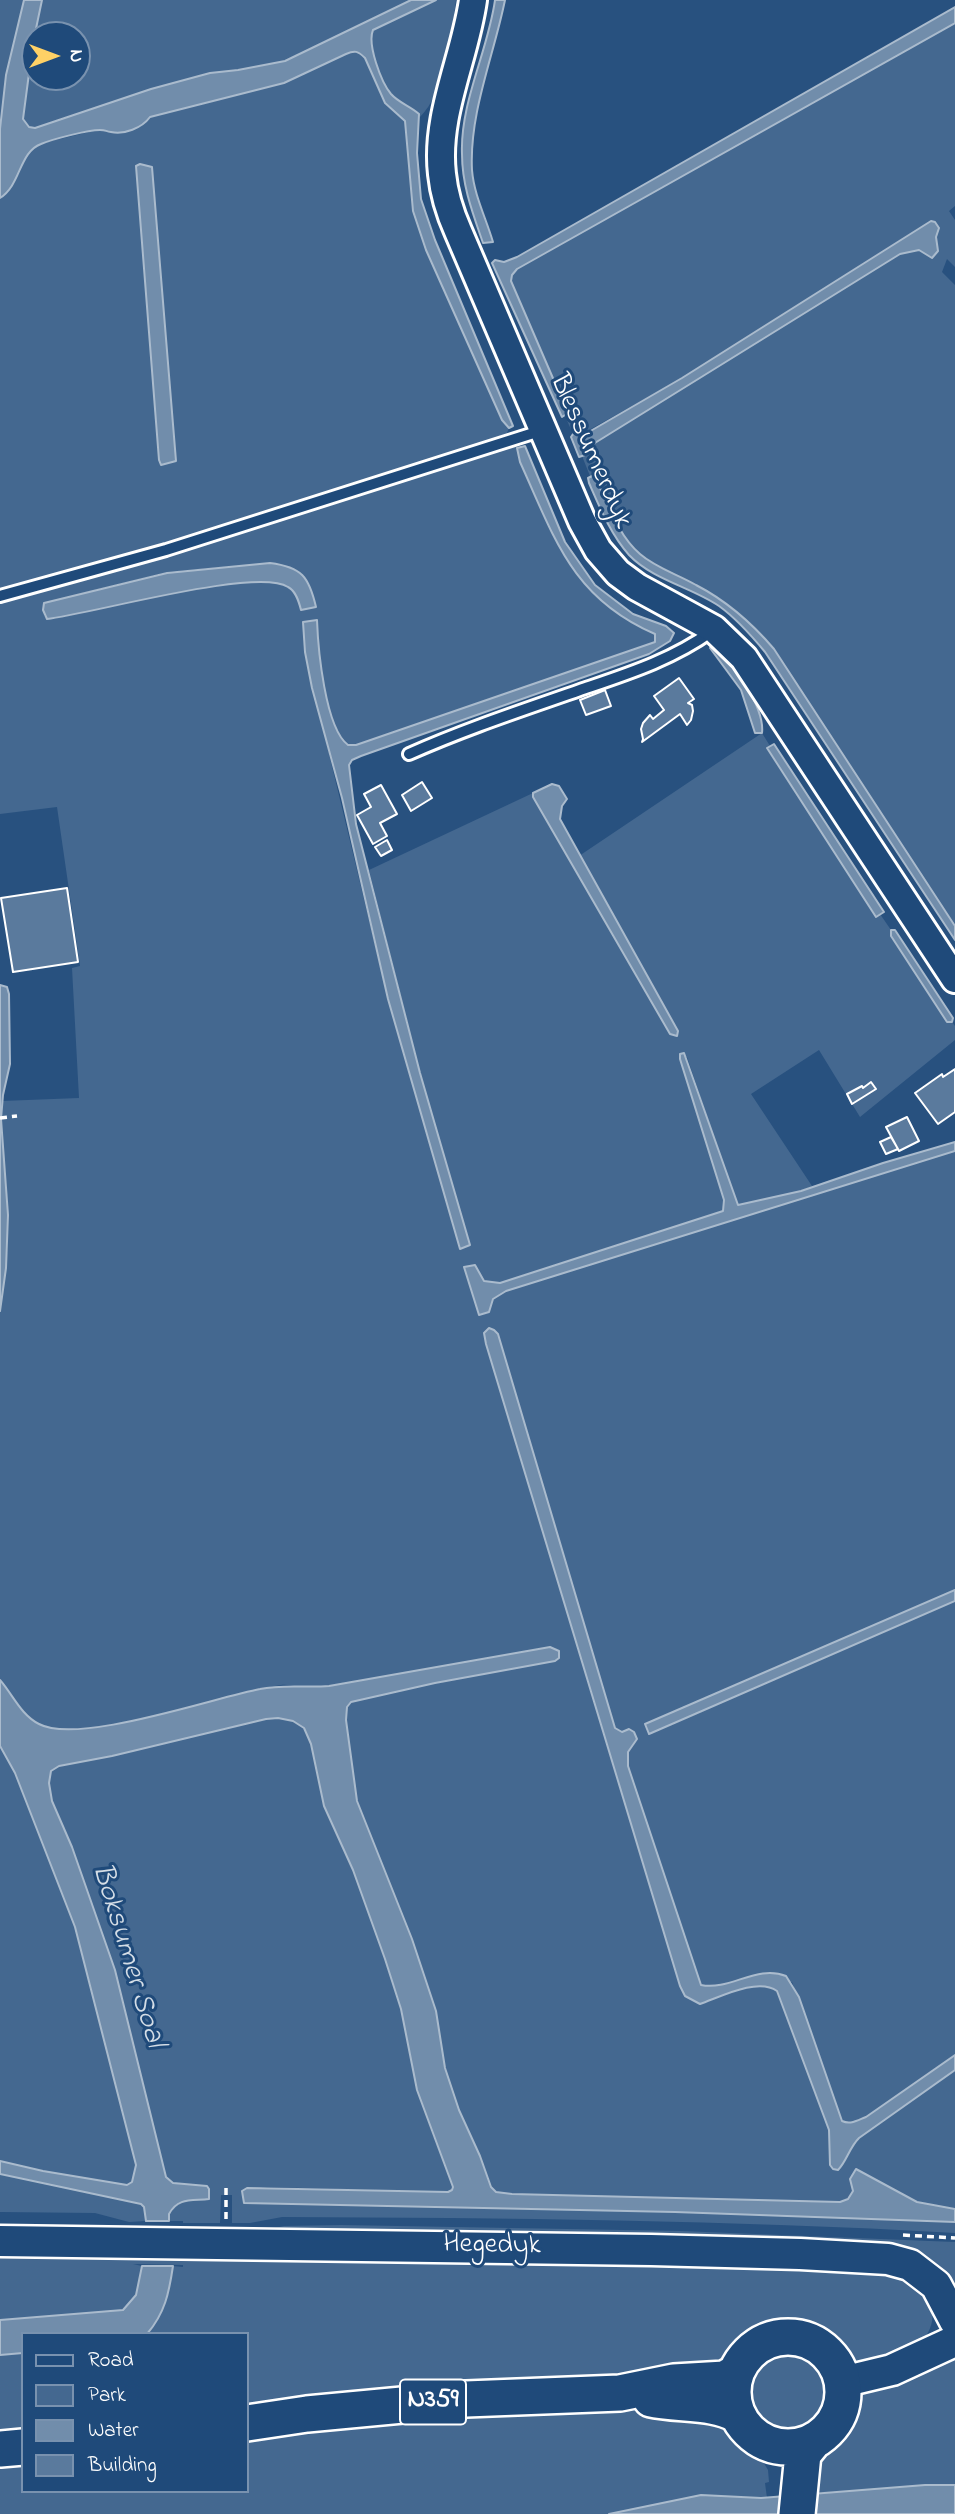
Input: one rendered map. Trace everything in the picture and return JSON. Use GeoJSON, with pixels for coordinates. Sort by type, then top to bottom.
{"type":"FeatureCollection","features":[{"type":"Feature","properties":{"kind":"highway"},"geometry":{"type":"LineString","coordinates":[[789,2498],[803,2454],[812,2442],[833,2424],[840,2411],[842,2382],[838,2368],[825,2351],[806,2340],[778,2337],[764,2342],[752,2349],[735,2373],[732,2387],[737,2415],[744,2427],[767,2444],[789,2448],[812,2442]]}},
{"type":"Feature","properties":{"kind":"highway","name":"N359"},"geometry":{"type":"LineString","coordinates":[[248,2423],[466,2399],[620,2393],[674,2382],[725,2379],[735,2373]]}},
{"type":"Feature","properties":{"kind":"highway","name":"N359"},"geometry":{"type":"LineString","coordinates":[[620,2393],[675,2404],[725,2407],[737,2415]]}},
{"type":"Feature","properties":{"kind":"highway"},"geometry":{"type":"LineString","coordinates":[[767,2444],[774,2454],[789,2498]]}},
{"type":"Feature","properties":{"kind":"highway"},"geometry":{"type":"LineString","coordinates":[[0,2449],[21,2447]]}},
{"type":"Feature","properties":{"kind":"main road","name":"Hegedyk"},"geometry":{"type":"LineString","coordinates":[[0,2241],[800,2253],[888,2259],[910,2265],[936,2285],[955,2321]]}},
{"type":"Feature","properties":{"kind":"main road"},"geometry":{"type":"LineString","coordinates":[[842,2382],[892,2370],[955,2340]]}},
{"type":"Feature","properties":{"kind":"street","name":"Blessumerdyk"},"geometry":{"type":"LineString","coordinates":[[473,0],[445,117],[441,152],[445,195],[454,223],[582,521],[607,561],[618,573],[637,587],[714,629],[730,642],[757,676],[955,979]]}},
{"type":"Feature","properties":{"kind":"lane"},"geometry":{"type":"LineString","coordinates":[[0,596],[166,550],[543,430]]}},
{"type":"Feature","properties":{"kind":"lane"},"geometry":{"type":"LineString","coordinates":[[409,754],[451,735],[663,660],[714,629]]}},
{"type":"Feature","properties":{"kind":"path"},"geometry":{"type":"LineString","coordinates":[[0,1118],[17,1116]]}},
{"type":"Feature","properties":{"kind":"path"},"geometry":{"type":"LineString","coordinates":[[226,2188],[226,2244]]}},
{"type":"Feature","properties":{"kind":"green space"},"geometry":{"type":"Polygon","coordinates":[[[0,0],[24,0],[0,129],[0,0]]]}},
{"type":"Feature","properties":{"kind":"green space"},"geometry":{"type":"Polygon","coordinates":[[[42,0],[411,0],[285,61],[210,73],[151,89],[35,128],[29,127],[23,119],[27,91],[91,91],[91,21],[38,21],[42,0]]]}},
{"type":"Feature","properties":{"kind":"green space"},"geometry":{"type":"Polygon","coordinates":[[[436,0],[456,0],[446,62],[436,93],[420,117],[389,92],[377,65],[372,37],[373,30],[436,0]]]}},
{"type":"Feature","properties":{"kind":"green space"},"geometry":{"type":"Polygon","coordinates":[[[955,23],[955,206],[949,211],[955,220],[955,267],[947,259],[942,272],[955,285],[955,927],[774,649],[728,605],[653,563],[632,546],[619,527],[594,475],[590,476],[582,456],[590,446],[900,254],[919,250],[932,257],[936,254],[939,228],[935,222],[931,221],[682,378],[580,435],[573,434],[565,416],[568,413],[511,281],[517,269],[955,23]]]}},
{"type":"Feature","properties":{"kind":"green space"},"geometry":{"type":"Polygon","coordinates":[[[353,51],[359,52],[365,58],[384,103],[405,121],[413,211],[426,250],[502,420],[509,428],[507,433],[478,445],[165,545],[0,591],[0,198],[19,174],[30,149],[43,143],[102,129],[113,133],[146,122],[150,117],[284,83],[353,51]],[[136,166],[159,459],[174,431],[163,325],[152,167],[136,166]]]}},
{"type":"Feature","properties":{"kind":"green space"},"geometry":{"type":"Polygon","coordinates":[[[513,445],[517,448],[520,462],[556,541],[585,584],[604,603],[656,634],[655,642],[356,745],[348,745],[340,736],[328,705],[321,668],[317,620],[303,622],[330,758],[388,999],[460,1249],[470,1245],[420,1073],[369,870],[533,793],[543,815],[670,1034],[678,1031],[579,856],[762,733],[770,746],[767,749],[876,916],[880,914],[950,1023],[955,1026],[955,1040],[860,1117],[819,1050],[751,1094],[812,1186],[743,1205],[736,1203],[687,1057],[680,1059],[724,1200],[723,1211],[500,1283],[484,1281],[475,1265],[464,1268],[479,1314],[489,1312],[493,1299],[506,1291],[955,1151],[955,1590],[645,1724],[650,1734],[955,1601],[955,2055],[866,2117],[853,2123],[842,2121],[792,1982],[701,1985],[628,1766],[628,1752],[634,1745],[622,1732],[615,1729],[498,1334],[484,1334],[685,1996],[700,2004],[750,1987],[769,1987],[777,1991],[829,2130],[830,2165],[846,2160],[850,2148],[859,2138],[955,2070],[955,2209],[917,2202],[856,2170],[852,2193],[840,2202],[512,2194],[496,2192],[491,2187],[459,2110],[357,1801],[346,1720],[347,1707],[351,1702],[435,1683],[554,1661],[550,1647],[326,1686],[308,1688],[281,1685],[120,1723],[87,1728],[59,1729],[39,1724],[22,1710],[0,1680],[0,1311],[8,1226],[2,1101],[79,1098],[72,968],[80,966],[57,807],[0,814],[0,601],[166,557],[513,445]],[[270,563],[167,572],[44,603],[44,615],[47,619],[58,618],[176,593],[245,583],[271,583],[288,587],[295,594],[302,610],[315,607],[270,563]]]}},
{"type":"Feature","properties":{"kind":"green space"},"geometry":{"type":"Polygon","coordinates":[[[278,1718],[292,1721],[304,1728],[311,1744],[324,1806],[353,1870],[385,1959],[401,2009],[429,2124],[453,2190],[267,2187],[242,2191],[244,2203],[675,2212],[955,2222],[955,2233],[703,2222],[534,2219],[282,2217],[250,2223],[232,2223],[232,2195],[221,2195],[220,2223],[169,2221],[169,2214],[178,2204],[199,2200],[187,2186],[173,2183],[166,2177],[115,1970],[72,1847],[52,1801],[49,1782],[51,1770],[59,1766],[278,1718]]]}},
{"type":"Feature","properties":{"kind":"green space"},"geometry":{"type":"Polygon","coordinates":[[[0,1746],[15,1773],[75,1927],[136,2165],[132,2182],[127,2185],[0,2161],[0,1746]]]}},
{"type":"Feature","properties":{"kind":"green space"},"geometry":{"type":"Polygon","coordinates":[[[0,2174],[141,2204],[146,2221],[129,2222],[95,2213],[0,2212],[0,2174]]]}},
{"type":"Feature","properties":{"kind":"green space"},"geometry":{"type":"Polygon","coordinates":[[[284,2226],[681,2231],[955,2242],[955,2288],[941,2270],[920,2255],[256,2232],[284,2226]]]}},
{"type":"Feature","properties":{"kind":"green space"},"geometry":{"type":"Polygon","coordinates":[[[0,2252],[636,2260],[896,2273],[920,2290],[932,2309],[933,2317],[930,2329],[921,2342],[905,2352],[874,2362],[854,2362],[822,2335],[803,2327],[783,2325],[753,2336],[712,2369],[248,2407],[248,2332],[148,2332],[165,2302],[173,2266],[183,2265],[133,2264],[142,2266],[136,2295],[123,2310],[0,2320],[0,2252]]]}},
{"type":"Feature","properties":{"kind":"green space"},"geometry":{"type":"Polygon","coordinates":[[[21,2353],[21,2432],[0,2434],[0,2355],[21,2353]]]}},
{"type":"Feature","properties":{"kind":"green space"},"geometry":{"type":"Polygon","coordinates":[[[787,2353],[802,2356],[819,2370],[826,2392],[823,2407],[809,2424],[787,2431],[772,2428],[755,2414],[748,2392],[751,2377],[765,2360],[787,2353]]]}},
{"type":"Feature","properties":{"kind":"green space"},"geometry":{"type":"Polygon","coordinates":[[[955,2353],[955,2485],[811,2493],[812,2475],[823,2451],[839,2435],[860,2395],[955,2353]]]}},
{"type":"Feature","properties":{"kind":"green space"},"geometry":{"type":"Polygon","coordinates":[[[614,2407],[644,2408],[731,2428],[762,2460],[768,2470],[769,2482],[765,2483],[767,2498],[701,2495],[609,2514],[0,2514],[0,2463],[21,2462],[21,2493],[248,2493],[248,2437],[388,2419],[614,2407]]]}},
{"type":"Feature","properties":{"kind":"water"},"geometry":{"type":"Polygon","coordinates":[[[24,0],[42,0],[38,21],[21,21],[21,91],[27,91],[23,119],[29,127],[35,128],[151,89],[210,73],[285,61],[411,0],[436,0],[373,30],[373,53],[379,72],[391,94],[419,114],[417,153],[421,199],[435,240],[513,426],[509,428],[502,420],[426,250],[413,211],[405,121],[385,103],[363,56],[356,52],[349,53],[284,83],[150,117],[138,127],[127,131],[116,133],[95,130],[41,144],[28,154],[12,185],[0,198],[0,129],[6,75],[24,0]]]}},
{"type":"Feature","properties":{"kind":"water"},"geometry":{"type":"Polygon","coordinates":[[[495,0],[505,0],[478,106],[472,149],[475,188],[493,242],[483,243],[469,200],[462,154],[465,115],[495,0]]]}},
{"type":"Feature","properties":{"kind":"water"},"geometry":{"type":"Polygon","coordinates":[[[955,7],[955,23],[517,269],[511,281],[568,413],[562,417],[492,263],[495,260],[504,262],[517,257],[955,7]]]}},
{"type":"Feature","properties":{"kind":"water"},"geometry":{"type":"Polygon","coordinates":[[[140,164],[152,167],[176,461],[161,465],[136,166],[140,164]]]}},
{"type":"Feature","properties":{"kind":"water"},"geometry":{"type":"Polygon","coordinates":[[[931,221],[939,228],[936,237],[938,251],[932,258],[919,250],[900,254],[590,446],[585,455],[579,457],[571,437],[573,434],[587,433],[682,378],[931,221]]]}},
{"type":"Feature","properties":{"kind":"water"},"geometry":{"type":"Polygon","coordinates":[[[525,446],[565,542],[595,585],[633,614],[666,626],[674,633],[670,641],[649,654],[361,756],[352,760],[349,765],[356,824],[420,1073],[470,1245],[460,1249],[388,999],[342,798],[312,688],[303,622],[317,620],[328,705],[340,736],[348,745],[356,745],[655,642],[655,634],[604,603],[585,584],[570,563],[556,541],[520,462],[517,448],[525,446]]]}},
{"type":"Feature","properties":{"kind":"water"},"geometry":{"type":"Polygon","coordinates":[[[594,475],[619,527],[640,554],[728,605],[774,649],[955,926],[955,940],[765,652],[744,627],[719,606],[649,571],[629,555],[611,530],[589,483],[588,478],[594,475]]]}},
{"type":"Feature","properties":{"kind":"water"},"geometry":{"type":"Polygon","coordinates":[[[270,563],[290,567],[302,575],[307,581],[316,607],[301,610],[291,589],[270,582],[209,587],[47,619],[43,610],[44,603],[167,573],[270,563]]]}},
{"type":"Feature","properties":{"kind":"water"},"geometry":{"type":"Polygon","coordinates":[[[714,646],[722,652],[746,685],[762,723],[762,733],[755,733],[741,690],[710,648],[714,646]]]}},
{"type":"Feature","properties":{"kind":"water"},"geometry":{"type":"Polygon","coordinates":[[[774,744],[884,912],[876,917],[767,748],[774,744]]]}},
{"type":"Feature","properties":{"kind":"water"},"geometry":{"type":"Polygon","coordinates":[[[552,784],[559,786],[567,799],[562,806],[560,819],[678,1031],[677,1036],[670,1034],[533,797],[533,793],[552,784]]]}},
{"type":"Feature","properties":{"kind":"water"},"geometry":{"type":"Polygon","coordinates":[[[891,930],[895,930],[953,1018],[952,1022],[947,1022],[891,936],[891,930]]]}},
{"type":"Feature","properties":{"kind":"water"},"geometry":{"type":"Polygon","coordinates":[[[0,985],[7,987],[9,994],[10,1064],[1,1119],[8,1215],[6,1268],[0,1311],[0,985]]]}},
{"type":"Feature","properties":{"kind":"water"},"geometry":{"type":"Polygon","coordinates":[[[684,1053],[738,1205],[801,1191],[955,1142],[955,1151],[506,1291],[493,1299],[489,1312],[479,1315],[464,1267],[475,1265],[484,1281],[500,1283],[723,1211],[724,1200],[680,1059],[680,1054],[684,1053]]]}},
{"type":"Feature","properties":{"kind":"water"},"geometry":{"type":"Polygon","coordinates":[[[489,1328],[498,1334],[615,1728],[622,1732],[629,1729],[637,1739],[628,1752],[628,1766],[701,1985],[712,1986],[765,1973],[786,1976],[799,1997],[842,2121],[845,2122],[866,2117],[955,2055],[955,2070],[859,2138],[838,2170],[830,2165],[829,2130],[777,1991],[769,1987],[750,1987],[700,2004],[685,1996],[680,1986],[486,1344],[484,1333],[489,1328]]]}},
{"type":"Feature","properties":{"kind":"water"},"geometry":{"type":"Polygon","coordinates":[[[955,1590],[955,1601],[649,1734],[645,1724],[955,1590]]]}},
{"type":"Feature","properties":{"kind":"water"},"geometry":{"type":"Polygon","coordinates":[[[550,1647],[559,1651],[559,1658],[555,1661],[435,1683],[351,1702],[347,1707],[346,1720],[357,1801],[412,1939],[436,2011],[445,2068],[491,2187],[496,2192],[512,2194],[840,2202],[848,2199],[853,2191],[850,2179],[856,2169],[917,2202],[955,2209],[955,2222],[675,2212],[244,2203],[242,2191],[247,2188],[448,2192],[453,2187],[417,2090],[401,2009],[385,1959],[353,1870],[324,1806],[311,1744],[304,1728],[293,1721],[278,1718],[59,1766],[51,1771],[49,1783],[52,1801],[72,1847],[115,1970],[166,2177],[173,2183],[207,2186],[209,2199],[181,2202],[169,2214],[169,2221],[146,2221],[141,2204],[0,2174],[0,2161],[127,2185],[132,2182],[136,2165],[75,1927],[15,1773],[0,1746],[0,1680],[22,1710],[39,1724],[58,1729],[83,1729],[146,1718],[260,1689],[329,1686],[550,1647]]]}},
{"type":"Feature","properties":{"kind":"water"},"geometry":{"type":"Polygon","coordinates":[[[142,2266],[173,2266],[165,2302],[148,2332],[21,2332],[21,2353],[0,2355],[0,2320],[123,2310],[136,2295],[142,2266]]]}},
{"type":"Feature","properties":{"kind":"water"},"geometry":{"type":"Polygon","coordinates":[[[955,2485],[955,2514],[609,2514],[701,2495],[761,2498],[955,2485]]]}},
{"type":"Feature","properties":{"kind":"building"},"geometry":{"type":"Polygon","coordinates":[[[679,678],[694,699],[688,703],[692,705],[691,720],[687,725],[680,714],[642,742],[643,723],[650,715],[653,719],[664,710],[654,696],[679,678]]]}},
{"type":"Feature","properties":{"kind":"building"},"geometry":{"type":"Polygon","coordinates":[[[605,690],[611,706],[586,715],[580,700],[605,690]]]}},
{"type":"Feature","properties":{"kind":"building"},"geometry":{"type":"Polygon","coordinates":[[[422,782],[432,798],[411,811],[402,795],[422,782]]]}},
{"type":"Feature","properties":{"kind":"building"},"geometry":{"type":"Polygon","coordinates":[[[381,785],[397,814],[380,823],[387,836],[373,844],[357,815],[371,807],[364,794],[381,785]]]}},
{"type":"Feature","properties":{"kind":"building"},"geometry":{"type":"Polygon","coordinates":[[[387,840],[392,850],[381,856],[375,847],[387,840]]]}},
{"type":"Feature","properties":{"kind":"building"},"geometry":{"type":"Polygon","coordinates":[[[67,888],[78,962],[13,972],[1,898],[67,888]]]}},
{"type":"Feature","properties":{"kind":"building"},"geometry":{"type":"Polygon","coordinates":[[[955,1069],[955,1112],[938,1124],[915,1093],[942,1074],[943,1077],[955,1069]]]}},
{"type":"Feature","properties":{"kind":"building"},"geometry":{"type":"Polygon","coordinates":[[[871,1082],[876,1089],[852,1104],[847,1094],[871,1082]]]}},
{"type":"Feature","properties":{"kind":"building"},"geometry":{"type":"Polygon","coordinates":[[[907,1117],[919,1141],[899,1151],[886,1127],[907,1117]]]}},
{"type":"Feature","properties":{"kind":"building"},"geometry":{"type":"Polygon","coordinates":[[[891,1137],[898,1149],[886,1154],[880,1142],[891,1137]]]}},
{"type":"Feature","properties":{"kind":"water label","name":"Boksumer Soal"},"geometry":{"type":"Point","coordinates":[126,1956]}}]}
